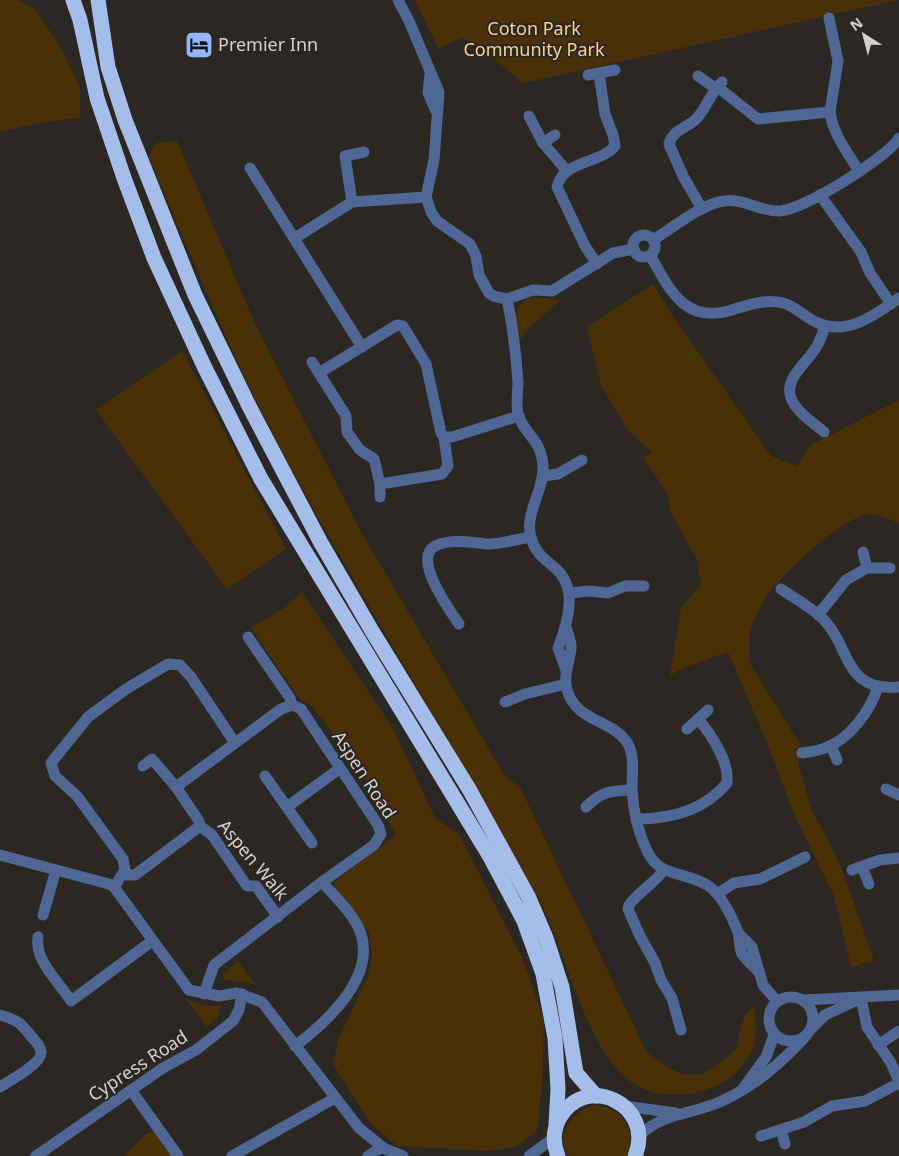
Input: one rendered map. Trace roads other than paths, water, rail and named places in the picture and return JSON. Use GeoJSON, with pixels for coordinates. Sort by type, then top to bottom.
{"type":"FeatureCollection","features":[{"type":"Feature","properties":{"kind":"highway"},"geometry":{"type":"LineString","coordinates":[[73,0],[80,20],[97,98],[154,258],[261,479],[489,854],[524,921],[542,974],[555,1038],[558,1089],[555,1131],[558,1156]]}},
{"type":"Feature","properties":{"kind":"highway"},"geometry":{"type":"LineString","coordinates":[[98,0],[108,67],[126,122],[194,295],[250,408],[321,543],[372,631],[469,789],[528,896],[546,938],[562,986],[576,1073],[596,1096]]}},
{"type":"Feature","properties":{"kind":"highway"},"geometry":{"type":"LineString","coordinates":[[555,1131],[562,1113],[572,1104],[583,1098],[596,1096],[611,1098],[624,1106],[637,1125],[639,1136],[635,1156]]}},
{"type":"Feature","properties":{"kind":"street"},"geometry":{"type":"LineString","coordinates":[[398,0],[425,57],[430,73],[428,93],[436,111],[435,151],[426,197],[431,212],[437,221],[470,244],[476,256],[479,275],[489,293],[507,300],[533,290],[552,291],[560,288],[613,253],[634,249]]}},
{"type":"Feature","properties":{"kind":"street"},"geometry":{"type":"LineString","coordinates":[[829,18],[838,61],[830,112],[834,130],[859,171]]}},
{"type":"Feature","properties":{"kind":"street"},"geometry":{"type":"LineString","coordinates":[[597,264],[585,246],[557,190],[560,179],[568,171],[610,152],[615,146],[594,74],[615,70]]}},
{"type":"Feature","properties":{"kind":"street"},"geometry":{"type":"LineString","coordinates":[[698,76],[720,88],[758,119],[830,112]]}},
{"type":"Feature","properties":{"kind":"street"},"geometry":{"type":"LineString","coordinates":[[702,209],[683,176],[669,144],[674,133],[698,117],[720,88]]}},
{"type":"Feature","properties":{"kind":"street"},"geometry":{"type":"LineString","coordinates":[[529,116],[542,143],[568,171]]}},
{"type":"Feature","properties":{"kind":"street"},"geometry":{"type":"LineString","coordinates":[[542,143],[555,135]]}},
{"type":"Feature","properties":{"kind":"street"},"geometry":{"type":"LineString","coordinates":[[653,240],[702,209],[724,201],[738,200],[766,210],[790,211],[859,171],[898,143]]}},
{"type":"Feature","properties":{"kind":"street"},"geometry":{"type":"LineString","coordinates":[[352,202],[345,156],[364,152]]}},
{"type":"Feature","properties":{"kind":"street"},"geometry":{"type":"LineString","coordinates":[[250,168],[362,347]]}},
{"type":"Feature","properties":{"kind":"street"},"geometry":{"type":"LineString","coordinates":[[650,255],[665,285],[681,302],[699,312],[714,314],[752,303],[784,303],[825,326],[837,328],[849,326],[862,321],[895,301],[870,273],[861,252],[820,195]]}},
{"type":"Feature","properties":{"kind":"street"},"geometry":{"type":"LineString","coordinates":[[295,238],[352,202],[426,197]]}},
{"type":"Feature","properties":{"kind":"street"},"geometry":{"type":"LineString","coordinates":[[648,236],[653,240],[654,250],[650,255],[640,256],[634,249],[634,242],[638,237],[648,236]]}},
{"type":"Feature","properties":{"kind":"street"},"geometry":{"type":"LineString","coordinates":[[507,300],[515,333],[518,416],[538,445],[543,464],[543,476],[530,519],[530,537],[540,555],[560,572],[570,593],[566,627],[558,648],[566,670],[566,684],[572,702],[594,721],[614,730],[628,744],[633,763],[632,790],[636,819],[648,854],[664,870],[696,879],[710,887],[717,894],[738,933],[752,947],[763,985],[777,1001]]}},
{"type":"Feature","properties":{"kind":"street"},"geometry":{"type":"LineString","coordinates":[[319,372],[398,325],[406,330],[426,364],[441,433],[444,437],[448,466],[442,474],[380,484]]}},
{"type":"Feature","properties":{"kind":"street"},"geometry":{"type":"LineString","coordinates":[[824,432],[797,408],[791,398],[791,386],[794,376],[818,346],[825,326]]}},
{"type":"Feature","properties":{"kind":"street"},"geometry":{"type":"LineString","coordinates":[[312,362],[346,416],[347,432],[358,447],[374,460],[380,484],[380,497]]}},
{"type":"Feature","properties":{"kind":"street"},"geometry":{"type":"LineString","coordinates":[[444,437],[452,437],[518,416]]}},
{"type":"Feature","properties":{"kind":"street"},"geometry":{"type":"LineString","coordinates":[[543,476],[558,474],[582,460]]}},
{"type":"Feature","properties":{"kind":"street"},"geometry":{"type":"LineString","coordinates":[[459,624],[435,588],[428,556],[431,549],[441,544],[476,541],[489,544],[530,537]]}},
{"type":"Feature","properties":{"kind":"street"},"geometry":{"type":"LineString","coordinates":[[863,552],[867,568]]}},
{"type":"Feature","properties":{"kind":"street"},"geometry":{"type":"LineString","coordinates":[[818,615],[846,580],[867,568],[890,568]]}},
{"type":"Feature","properties":{"kind":"street"},"geometry":{"type":"LineString","coordinates":[[570,593],[589,591],[608,593],[625,586],[644,586]]}},
{"type":"Feature","properties":{"kind":"street"},"geometry":{"type":"LineString","coordinates":[[781,589],[818,615],[829,626],[851,669],[863,680],[878,687],[899,687]]}},
{"type":"Feature","properties":{"kind":"street","name":"Aspen Road"},"geometry":{"type":"LineString","coordinates":[[204,994],[214,965],[322,882],[374,845],[382,834],[378,825],[301,710],[292,705],[290,698],[248,637]]}},
{"type":"Feature","properties":{"kind":"street"},"geometry":{"type":"LineString","coordinates":[[114,887],[125,870],[123,859],[77,796],[54,776],[52,770],[51,763],[88,718],[126,689],[168,664],[180,665],[192,677],[235,743]]}},
{"type":"Feature","properties":{"kind":"street"},"geometry":{"type":"LineString","coordinates":[[505,702],[525,694],[566,684]]}},
{"type":"Feature","properties":{"kind":"street"},"geometry":{"type":"LineString","coordinates":[[802,753],[831,746],[868,712],[878,687]]}},
{"type":"Feature","properties":{"kind":"street"},"geometry":{"type":"LineString","coordinates":[[176,787],[281,709],[292,705]]}},
{"type":"Feature","properties":{"kind":"street"},"geometry":{"type":"LineString","coordinates":[[687,729],[708,710]]}},
{"type":"Feature","properties":{"kind":"street"},"geometry":{"type":"LineString","coordinates":[[636,819],[662,819],[685,814],[709,799],[727,783],[719,750],[710,732],[698,719]]}},
{"type":"Feature","properties":{"kind":"street"},"geometry":{"type":"LineString","coordinates":[[831,746],[837,760]]}},
{"type":"Feature","properties":{"kind":"street"},"geometry":{"type":"LineString","coordinates":[[122,875],[135,875],[200,826],[199,820],[176,787],[152,759],[143,766]]}},
{"type":"Feature","properties":{"kind":"street"},"geometry":{"type":"LineString","coordinates":[[287,807],[339,769]]}},
{"type":"Feature","properties":{"kind":"street"},"geometry":{"type":"LineString","coordinates":[[265,776],[312,843]]}},
{"type":"Feature","properties":{"kind":"street"},"geometry":{"type":"LineString","coordinates":[[886,789],[899,795]]}},
{"type":"Feature","properties":{"kind":"street"},"geometry":{"type":"LineString","coordinates":[[586,808],[598,795],[612,790],[632,790]]}},
{"type":"Feature","properties":{"kind":"street","name":"Aspen Walk"},"geometry":{"type":"LineString","coordinates":[[200,826],[212,835],[247,886],[256,886],[278,917]]}},
{"type":"Feature","properties":{"kind":"street"},"geometry":{"type":"LineString","coordinates":[[0,856],[109,884],[114,887],[182,983],[189,990],[219,996],[242,994],[262,1002],[359,1128],[382,1147],[403,1156]]}},
{"type":"Feature","properties":{"kind":"street"},"geometry":{"type":"LineString","coordinates":[[717,894],[734,883],[760,879],[805,857]]}},
{"type":"Feature","properties":{"kind":"street"},"geometry":{"type":"LineString","coordinates":[[869,884],[857,869],[880,860],[899,858]]}},
{"type":"Feature","properties":{"kind":"street"},"geometry":{"type":"LineString","coordinates":[[43,915],[56,870]]}},
{"type":"Feature","properties":{"kind":"street"},"geometry":{"type":"LineString","coordinates":[[664,870],[658,880],[633,898],[628,909],[655,963],[661,980],[672,998],[681,1030]]}},
{"type":"Feature","properties":{"kind":"street"},"geometry":{"type":"LineString","coordinates":[[295,1046],[313,1033],[335,1008],[354,984],[362,962],[364,948],[361,932],[353,919],[322,882]]}},
{"type":"Feature","properties":{"kind":"street"},"geometry":{"type":"LineString","coordinates":[[38,937],[36,947],[42,960],[71,1001],[152,941]]}},
{"type":"Feature","properties":{"kind":"street","name":"Cypress Road"},"geometry":{"type":"LineString","coordinates":[[36,1156],[164,1068],[196,1050],[233,1021],[239,1010],[242,994]]}},
{"type":"Feature","properties":{"kind":"street"},"geometry":{"type":"LineString","coordinates":[[809,1032],[790,1042],[774,1035],[768,1017],[777,1001],[788,997],[804,1000],[899,995]]}},
{"type":"Feature","properties":{"kind":"street"},"geometry":{"type":"LineString","coordinates":[[639,1136],[654,1123],[676,1113],[700,1109],[757,1082],[779,1065],[825,1015],[861,998]]}},
{"type":"Feature","properties":{"kind":"street"},"geometry":{"type":"LineString","coordinates":[[760,1136],[804,1122],[832,1106],[865,1101],[878,1096],[899,1082],[891,1063],[866,1028],[861,998]]}},
{"type":"Feature","properties":{"kind":"street"},"geometry":{"type":"LineString","coordinates":[[804,1000],[812,1013],[809,1032]]}},
{"type":"Feature","properties":{"kind":"street"},"geometry":{"type":"LineString","coordinates":[[0,1015],[20,1022],[39,1046],[41,1052],[40,1058],[32,1066],[0,1087]]}},
{"type":"Feature","properties":{"kind":"street"},"geometry":{"type":"LineString","coordinates":[[878,1045],[899,1031]]}},
{"type":"Feature","properties":{"kind":"street"},"geometry":{"type":"LineString","coordinates":[[743,1089],[766,1057],[774,1035]]}},
{"type":"Feature","properties":{"kind":"street"},"geometry":{"type":"LineString","coordinates":[[131,1090],[178,1156]]}},
{"type":"Feature","properties":{"kind":"street"},"geometry":{"type":"LineString","coordinates":[[232,1156],[335,1098]]}},
{"type":"Feature","properties":{"kind":"street"},"geometry":{"type":"LineString","coordinates":[[624,1106],[676,1113]]}},
{"type":"Feature","properties":{"kind":"street"},"geometry":{"type":"LineString","coordinates":[[781,1130],[785,1144]]}},
{"type":"Feature","properties":{"kind":"street"},"geometry":{"type":"LineString","coordinates":[[529,1156],[555,1131]]}},
{"type":"Feature","properties":{"kind":"street"},"geometry":{"type":"LineString","coordinates":[[368,1156],[382,1147]]}},
{"type":"Feature","properties":{"kind":"place","name":"Premier Inn"},"geometry":{"type":"Point","coordinates":[199,45]}},
{"type":"Feature","properties":{"kind":"park label","name":"Coton Park Community Park"},"geometry":{"type":"Point","coordinates":[534,39]}}]}
